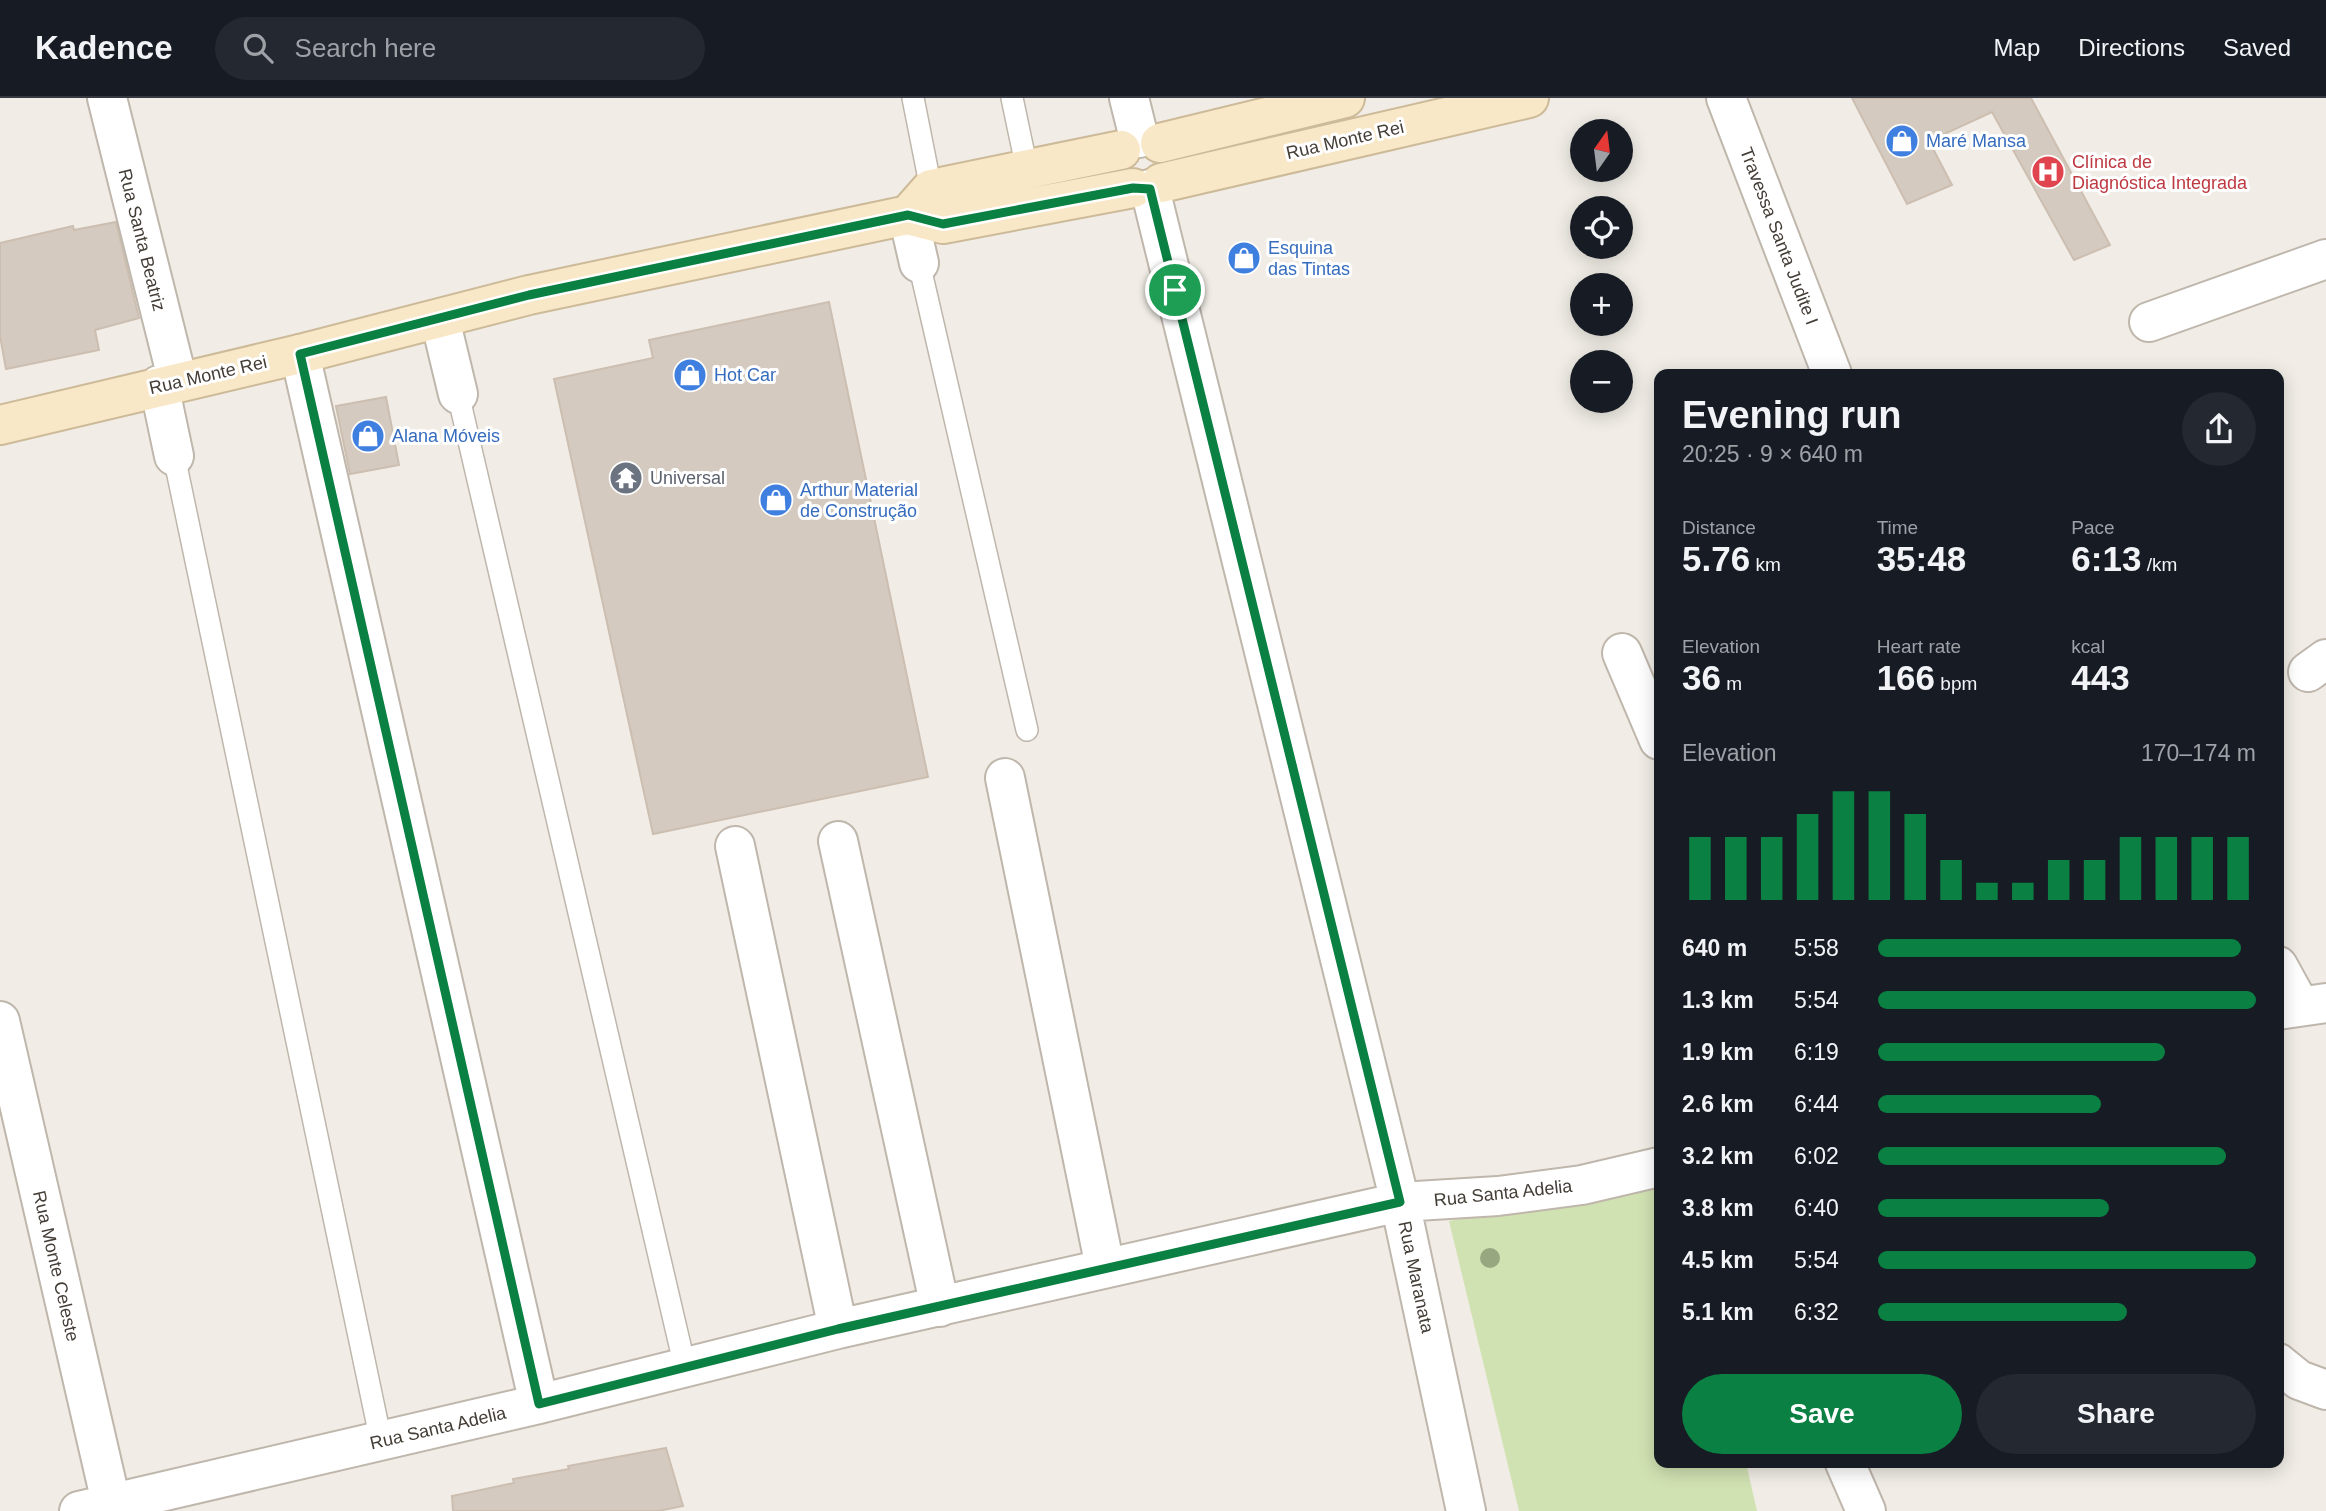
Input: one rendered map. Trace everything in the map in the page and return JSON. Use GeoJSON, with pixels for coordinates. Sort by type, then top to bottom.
{"type":"FeatureCollection","features":[{"type":"Feature","properties":{"kind":"street","name":"Rua Santa Beatriz"},"geometry":{"type":"LineString","coordinates":[[107,98],[169,384],[174,456]]}},
{"type":"Feature","properties":{"kind":"street"},"geometry":{"type":"LineString","coordinates":[[1129,98],[1140,144],[1167,152],[1170,163],[1168,174],[1148,186]]}},
{"type":"Feature","properties":{"kind":"street","name":"Rua Monte Rei"},"geometry":{"type":"LineString","coordinates":[[0,425],[920,202],[1027,169],[1345,98]]}},
{"type":"Feature","properties":{"kind":"street","name":"Rua Monte Rei"},"geometry":{"type":"LineString","coordinates":[[920,202],[943,224],[1148,186],[1529,98]]}},
{"type":"Feature","properties":{"kind":"street","name":"Travessa Santa Judite I"},"geometry":{"type":"LineString","coordinates":[[1726,98],[1830,369]]}},
{"type":"Feature","properties":{"kind":"street","name":"Rua Maranata"},"geometry":{"type":"LineString","coordinates":[[1148,186],[1400,1202],[1466,1511]]}},
{"type":"Feature","properties":{"kind":"street"},"geometry":{"type":"LineString","coordinates":[[919,263],[920,202]]}},
{"type":"Feature","properties":{"kind":"street"},"geometry":{"type":"LineString","coordinates":[[2149,322],[2326,259]]}},
{"type":"Feature","properties":{"kind":"street"},"geometry":{"type":"LineString","coordinates":[[440,319],[458,394]]}},
{"type":"Feature","properties":{"kind":"street"},"geometry":{"type":"LineString","coordinates":[[300,354],[539,1404]]}},
{"type":"Feature","properties":{"kind":"street"},"geometry":{"type":"LineString","coordinates":[[1622,653],[1654,728]]}},
{"type":"Feature","properties":{"kind":"street"},"geometry":{"type":"LineString","coordinates":[[1005,778],[1105,1267]]}},
{"type":"Feature","properties":{"kind":"street"},"geometry":{"type":"LineString","coordinates":[[838,841],[940,1307]]}},
{"type":"Feature","properties":{"kind":"street"},"geometry":{"type":"LineString","coordinates":[[735,846],[838,1329]]}},
{"type":"Feature","properties":{"kind":"street"},"geometry":{"type":"LineString","coordinates":[[2284,976],[2301,1006]]}},
{"type":"Feature","properties":{"kind":"street","name":"Rua Monte Celeste"},"geometry":{"type":"LineString","coordinates":[[0,1021],[101,1509]]}},
{"type":"Feature","properties":{"kind":"street","name":"Rua Santa Adelia"},"geometry":{"type":"LineString","coordinates":[[101,1509],[838,1329],[1400,1202],[1498,1196],[1582,1185],[1654,1168]]}},
{"type":"Feature","properties":{"kind":"street"},"geometry":{"type":"LineString","coordinates":[[2284,1368],[2299,1380],[2326,1390]]}},
{"type":"Feature","properties":{"kind":"street"},"geometry":{"type":"LineString","coordinates":[[1847,1468],[1866,1511]]}},
{"type":"Feature","properties":{"kind":"lane"},"geometry":{"type":"LineString","coordinates":[[913,98],[920,202]]}},
{"type":"Feature","properties":{"kind":"lane"},"geometry":{"type":"LineString","coordinates":[[1012,98],[1027,169]]}},
{"type":"Feature","properties":{"kind":"lane"},"geometry":{"type":"LineString","coordinates":[[919,263],[1027,730]]}},
{"type":"Feature","properties":{"kind":"lane"},"geometry":{"type":"LineString","coordinates":[[458,394],[685,1367]]}},
{"type":"Feature","properties":{"kind":"lane"},"geometry":{"type":"LineString","coordinates":[[174,456],[381,1441]]}},
{"type":"Feature","properties":{"kind":"green space"},"geometry":{"type":"Polygon","coordinates":[[[1654,1183],[1654,1468],[1747,1468],[1757,1511],[1519,1511],[1449,1221],[1654,1183]]]}},
{"type":"Feature","properties":{"kind":"building"},"geometry":{"type":"Polygon","coordinates":[[[1852,98],[2031,98],[2110,245],[2074,260],[1992,112],[1929,141],[1952,185],[1907,204],[1852,98]]]}},
{"type":"Feature","properties":{"kind":"building"},"geometry":{"type":"Polygon","coordinates":[[[116,222],[139,318],[95,330],[99,350],[6,369],[0,336],[0,243],[73,226],[74,230],[116,222]]]}},
{"type":"Feature","properties":{"kind":"building","name":"Arthur Material de Construção"},"geometry":{"type":"Polygon","coordinates":[[[829,302],[928,777],[653,834],[554,379],[653,358],[649,340],[829,302]]]}},
{"type":"Feature","properties":{"kind":"building","name":"Alana Móveis"},"geometry":{"type":"Polygon","coordinates":[[[386,397],[399,465],[350,474],[336,406],[386,397]]]}},
{"type":"Feature","properties":{"kind":"building"},"geometry":{"type":"Polygon","coordinates":[[[666,1448],[683,1506],[658,1511],[453,1511],[452,1496],[514,1483],[513,1479],[569,1469],[568,1466],[666,1448]]]}},
{"type":"Feature","properties":{"kind":"place","name":"Maré Mansa"},"geometry":{"type":"Point","coordinates":[1902,141]}},
{"type":"Feature","properties":{"kind":"place","name":"Clínica de Diagnóstica Integrada"},"geometry":{"type":"Point","coordinates":[2048,172]}},
{"type":"Feature","properties":{"kind":"place","name":"Esquina das Tintas"},"geometry":{"type":"Point","coordinates":[1244,258]}},
{"type":"Feature","properties":{"kind":"place","name":"Hot Car"},"geometry":{"type":"Point","coordinates":[690,375]}},
{"type":"Feature","properties":{"kind":"place","name":"Alana Móveis"},"geometry":{"type":"Point","coordinates":[368,436]}},
{"type":"Feature","properties":{"kind":"place","name":"Universal"},"geometry":{"type":"Point","coordinates":[626,478]}},
{"type":"Feature","properties":{"kind":"place","name":"Arthur Material de Construção"},"geometry":{"type":"Point","coordinates":[776,500]}},
{"type":"Feature","properties":{"kind":"route"},"geometry":{"type":"LineString","coordinates":[[1133,188],[1150,189],[1175,290],[1400,1202],[838,1329],[539,1404],[300,354],[529,295],[908,215],[943,224],[1133,188]]}}]}
